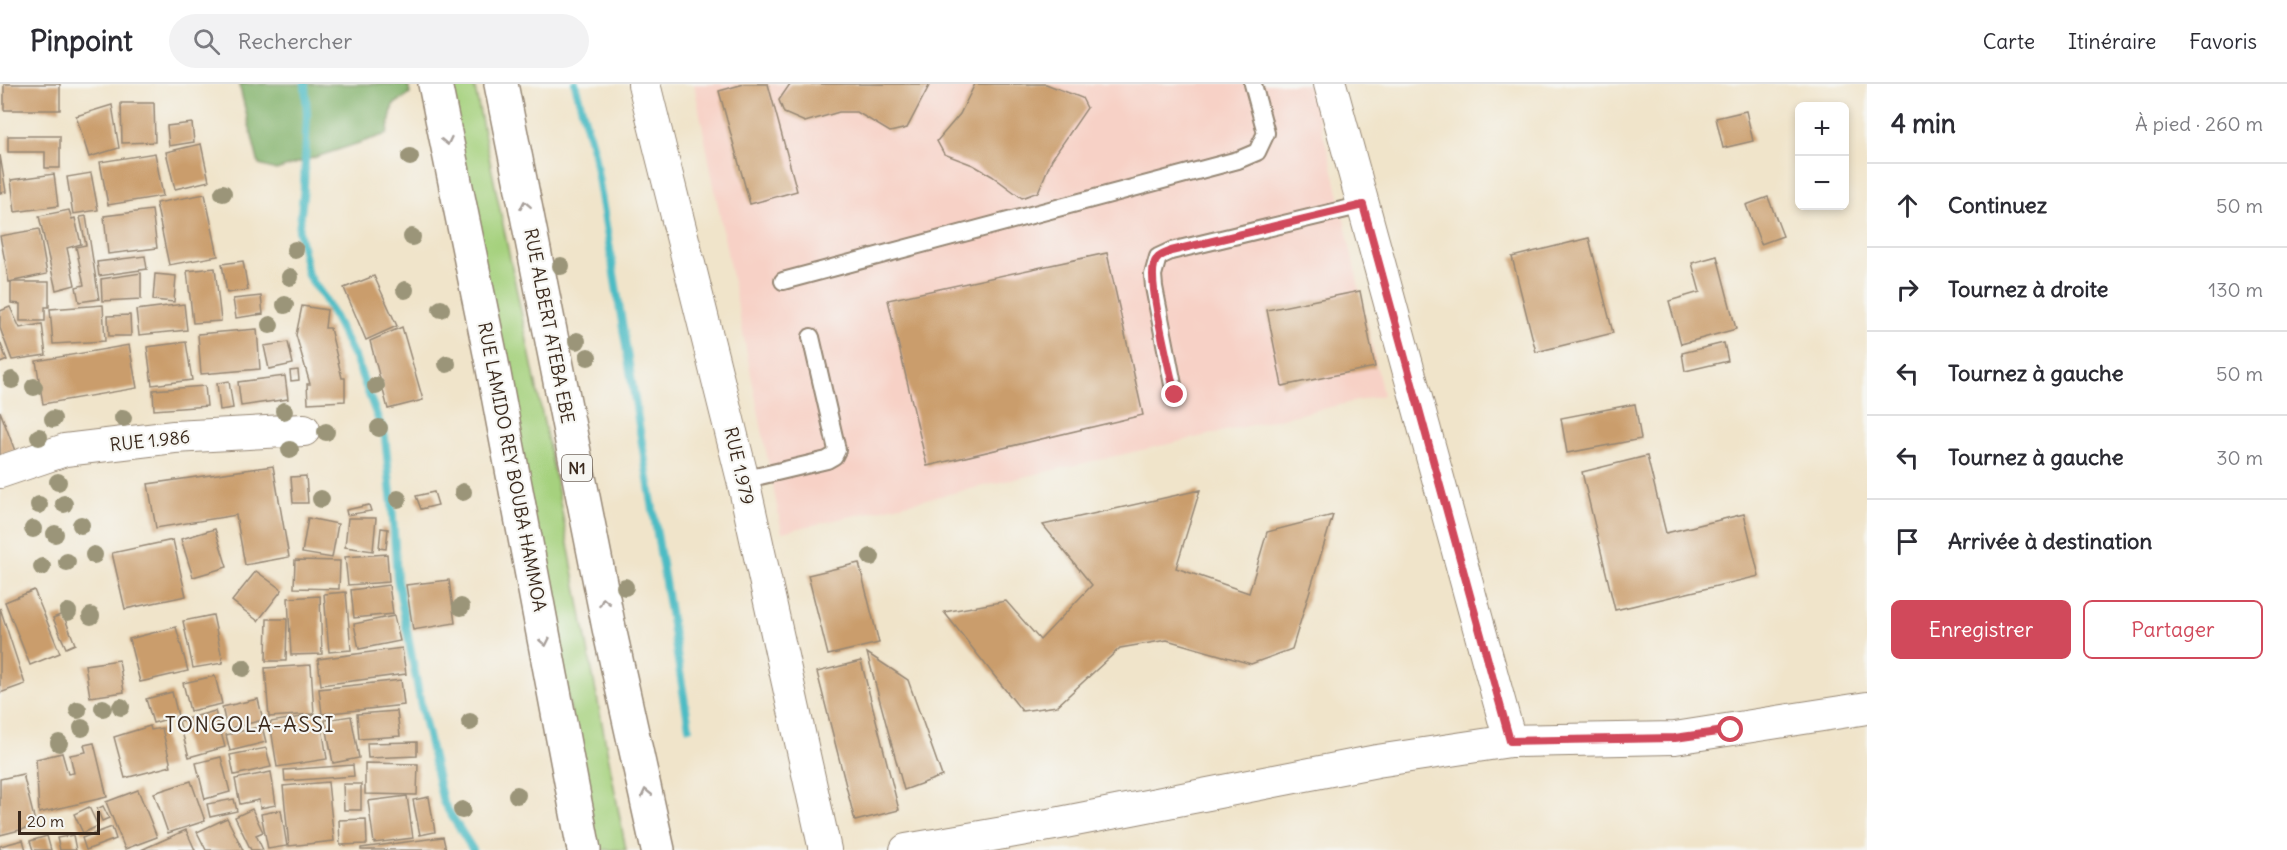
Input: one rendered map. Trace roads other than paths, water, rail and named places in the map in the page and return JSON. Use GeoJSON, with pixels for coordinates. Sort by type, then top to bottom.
{"type":"FeatureCollection","features":[{"type":"Feature","properties":{"kind":"highway","name":"RUE LAMIDO REY BOUBA HAMMOA"},"geometry":{"type":"LineString","coordinates":[[435,84],[492,358],[584,850]]}},
{"type":"Feature","properties":{"kind":"highway","name":"RUE ALBERT ATEBA EBE"},"geometry":{"type":"LineString","coordinates":[[501,84],[609,628],[658,850]]}},
{"type":"Feature","properties":{"kind":"street","name":"RUE 1.979"},"geometry":{"type":"LineString","coordinates":[[644,84],[743,480],[825,850]]}},
{"type":"Feature","properties":{"kind":"street"},"geometry":{"type":"LineString","coordinates":[[1331,84],[1510,741]]}},
{"type":"Feature","properties":{"kind":"street","name":"RUE 1.986"},"geometry":{"type":"LineString","coordinates":[[0,472],[65,450],[174,437],[304,430]]}},
{"type":"Feature","properties":{"kind":"street"},"geometry":{"type":"LineString","coordinates":[[906,850],[1082,819],[1377,761],[1510,741],[1675,738],[1867,708]]}},
{"type":"Feature","properties":{"kind":"lane"},"geometry":{"type":"LineString","coordinates":[[783,281],[1238,160],[1257,152],[1266,133],[1253,84]]}},
{"type":"Feature","properties":{"kind":"lane"},"geometry":{"type":"LineString","coordinates":[[1175,395],[1154,288],[1154,265],[1158,257],[1171,251],[1363,205]]}},
{"type":"Feature","properties":{"kind":"lane"},"geometry":{"type":"LineString","coordinates":[[743,480],[827,460],[834,456],[837,450],[811,337]]}},
{"type":"Feature","properties":{"kind":"waterway"},"geometry":{"type":"LineString","coordinates":[[305,84],[307,114],[304,187],[299,231],[308,275],[325,299],[356,360],[385,437],[397,578],[421,705],[443,802],[473,850]]}},
{"type":"Feature","properties":{"kind":"waterway"},"geometry":{"type":"LineString","coordinates":[[575,84],[594,153],[689,727]]}},
{"type":"Feature","properties":{"kind":"district","name":"TONGOLA-ASSI"},"geometry":{"type":"Point","coordinates":[250,725]}}]}
